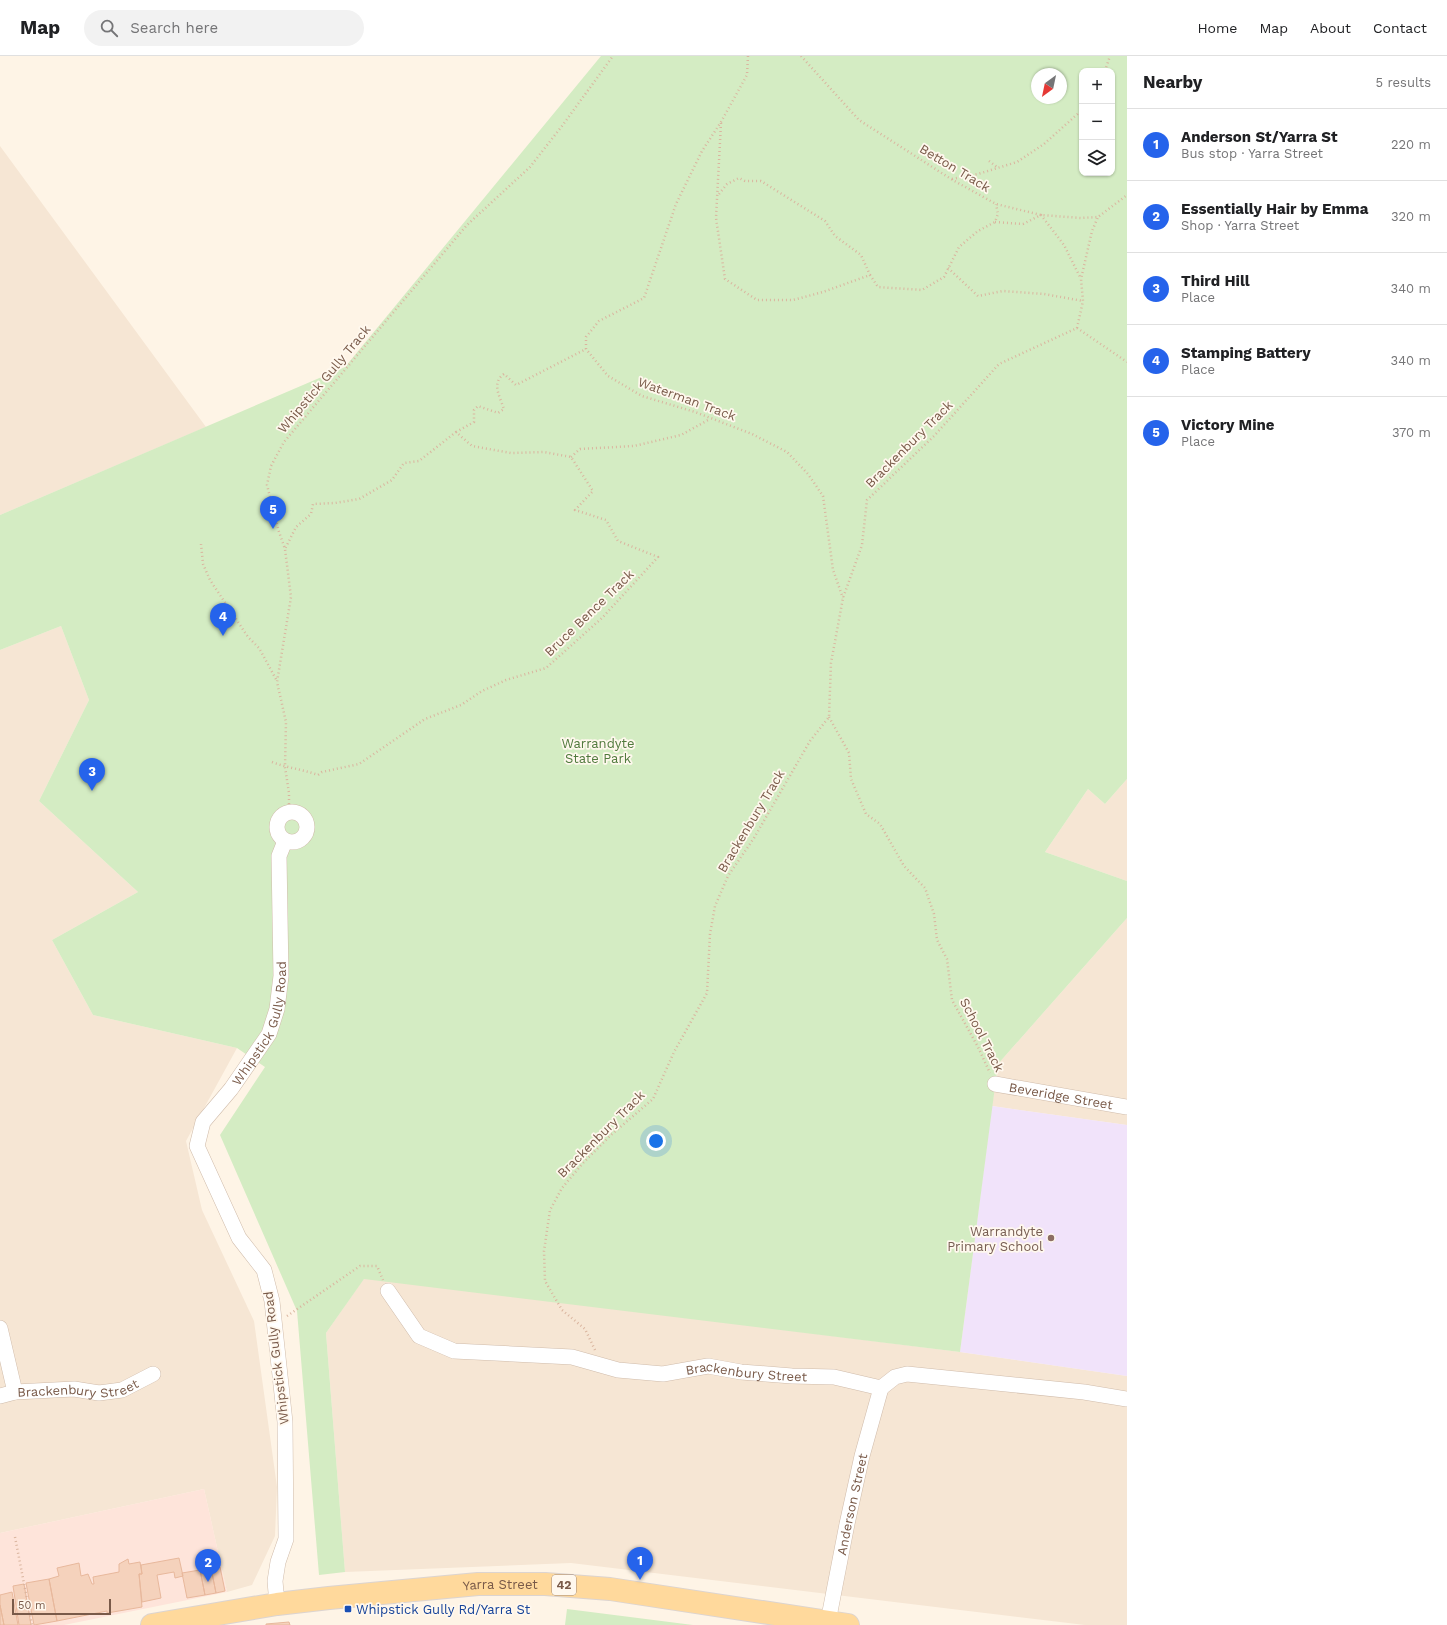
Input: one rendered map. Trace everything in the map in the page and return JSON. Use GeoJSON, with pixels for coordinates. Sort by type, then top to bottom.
{"type":"FeatureCollection","features":[{"type":"Feature","properties":{"kind":"main road","name":"Yarra Street"},"geometry":{"type":"LineString","coordinates":[[152,1625],[277,1604],[478,1584],[545,1584],[610,1589],[838,1624]]}},
{"type":"Feature","properties":{"kind":"street"},"geometry":{"type":"LineString","coordinates":[[289,812],[294,812],[304,817],[307,822],[307,832],[304,837],[295,843],[285,841],[278,835],[277,825],[281,817],[289,812]]}},
{"type":"Feature","properties":{"kind":"street","name":"Whipstick Gully Road"},"geometry":{"type":"LineString","coordinates":[[277,1604],[275,1581],[278,1562],[286,1539],[285,1430],[272,1301],[264,1270],[239,1238],[197,1146],[203,1122],[231,1089],[269,1034],[277,1009],[281,976],[279,856],[285,841]]}},
{"type":"Feature","properties":{"kind":"street","name":"Beveridge Street"},"geometry":{"type":"LineString","coordinates":[[995,1084],[1127,1106]]}},
{"type":"Feature","properties":{"kind":"street","name":"Brackenbury Street"},"geometry":{"type":"LineString","coordinates":[[388,1291],[419,1336],[454,1351],[572,1357],[618,1370],[663,1374],[708,1366],[756,1373],[834,1377],[881,1388]]}},
{"type":"Feature","properties":{"kind":"street"},"geometry":{"type":"LineString","coordinates":[[0,1328],[15,1392]]}},
{"type":"Feature","properties":{"kind":"street","name":"Brackenbury Street"},"geometry":{"type":"LineString","coordinates":[[0,1396],[15,1392],[74,1389],[99,1392],[122,1390],[153,1374]]}},
{"type":"Feature","properties":{"kind":"street"},"geometry":{"type":"LineString","coordinates":[[881,1388],[894,1377],[907,1374],[1084,1392],[1127,1399]]}},
{"type":"Feature","properties":{"kind":"street","name":"Anderson Street"},"geometry":{"type":"LineString","coordinates":[[838,1624],[847,1524],[862,1456],[881,1388]]}},
{"type":"Feature","properties":{"kind":"path","name":"Whipstick Gully Track"},"geometry":{"type":"LineString","coordinates":[[289,812],[289,793],[285,767],[286,722],[277,682],[291,597],[285,549],[267,485],[271,466],[284,442],[467,225],[530,166],[613,56]]}},
{"type":"Feature","properties":{"kind":"path"},"geometry":{"type":"LineString","coordinates":[[285,549],[296,527],[311,514],[313,504],[335,503],[359,499],[392,480],[404,463],[419,461],[456,432],[474,422],[474,410],[478,406],[498,413],[504,409],[497,385],[499,378],[504,374],[516,385],[586,350],[586,337],[599,321],[644,298],[676,204],[702,151],[721,122],[747,75],[748,56]]}},
{"type":"Feature","properties":{"kind":"path","name":"Betton Track"},"geometry":{"type":"LineString","coordinates":[[801,56],[859,120],[951,179],[996,204],[1042,215],[1081,218],[1098,217]]}},
{"type":"Feature","properties":{"kind":"path"},"geometry":{"type":"LineString","coordinates":[[1106,68],[1110,56]]}},
{"type":"Feature","properties":{"kind":"path"},"geometry":{"type":"LineString","coordinates":[[951,179],[1017,162],[1044,144],[1079,113]]}},
{"type":"Feature","properties":{"kind":"path"},"geometry":{"type":"LineString","coordinates":[[721,122],[716,218],[725,279],[757,300],[793,300],[823,292],[870,275]]}},
{"type":"Feature","properties":{"kind":"path"},"geometry":{"type":"LineString","coordinates":[[989,160],[998,168]]}},
{"type":"Feature","properties":{"kind":"path"},"geometry":{"type":"LineString","coordinates":[[718,194],[728,184],[739,178],[761,182],[824,221],[835,236],[861,255],[870,275],[878,287],[922,290],[944,277],[959,247],[978,231],[995,222],[1022,224],[1042,215],[1064,245],[1081,279]]}},
{"type":"Feature","properties":{"kind":"path"},"geometry":{"type":"LineString","coordinates":[[1127,195],[1098,217],[1092,231],[1081,279],[1083,301],[1077,328],[1127,362]]}},
{"type":"Feature","properties":{"kind":"path"},"geometry":{"type":"LineString","coordinates":[[995,222],[998,214],[996,204]]}},
{"type":"Feature","properties":{"kind":"path"},"geometry":{"type":"LineString","coordinates":[[948,268],[978,296],[1003,291],[1044,294],[1083,301]]}},
{"type":"Feature","properties":{"kind":"path","name":"Brackenbury Track"},"geometry":{"type":"LineString","coordinates":[[602,1366],[585,1328],[562,1310],[545,1281],[544,1251],[550,1210],[562,1188],[583,1163],[611,1135],[653,1099],[674,1052],[707,993],[710,934],[715,906],[728,876],[754,838],[810,742],[829,717],[831,663],[843,598],[862,545],[867,500],[934,436],[998,364],[1077,328]]}},
{"type":"Feature","properties":{"kind":"path","name":"Waterman Track"},"geometry":{"type":"LineString","coordinates":[[586,350],[608,376],[642,396],[752,434],[787,452],[808,474],[823,496],[833,570],[843,598]]}},
{"type":"Feature","properties":{"kind":"path"},"geometry":{"type":"LineString","coordinates":[[456,432],[472,446],[511,453],[544,452],[571,457],[580,449],[634,446],[681,435],[711,419]]}},
{"type":"Feature","properties":{"kind":"path","name":"Bruce Bence Track"},"geometry":{"type":"LineString","coordinates":[[272,762],[285,767],[301,769],[318,776],[322,772],[359,764],[425,719],[461,705],[482,691],[500,683],[546,668],[602,618],[658,557],[618,541],[606,520],[575,510],[593,491],[571,457]]}},
{"type":"Feature","properties":{"kind":"path"},"geometry":{"type":"LineString","coordinates":[[201,544],[203,564],[210,580],[248,637],[259,648],[277,682]]}},
{"type":"Feature","properties":{"kind":"path","name":"School Track"},"geometry":{"type":"LineString","coordinates":[[829,717],[849,753],[851,779],[866,814],[880,824],[904,866],[925,888],[934,914],[937,940],[947,959],[952,1000],[978,1047],[995,1084]]}},
{"type":"Feature","properties":{"kind":"path"},"geometry":{"type":"LineString","coordinates":[[274,1324],[360,1266],[377,1266],[388,1291]]}},
{"type":"Feature","properties":{"kind":"path"},"geometry":{"type":"LineString","coordinates":[[15,1537],[32,1625]]}},
{"type":"Feature","properties":{"kind":"shaded area"},"geometry":{"type":"Polygon","coordinates":[[[0,146],[206,427],[0,515],[0,146]]]}},
{"type":"Feature","properties":{"kind":"shaded area"},"geometry":{"type":"Polygon","coordinates":[[[61,626],[89,700],[39,801],[138,892],[52,940],[93,1015],[237,1048],[186,1141],[202,1210],[254,1321],[277,1487],[275,1536],[252,1585],[227,1592],[204,1489],[0,1533],[0,650],[61,626]]]}},
{"type":"Feature","properties":{"kind":"shaded area"},"geometry":{"type":"Polygon","coordinates":[[[1127,779],[1127,881],[1045,852],[1088,789],[1105,804],[1127,779]]]}},
{"type":"Feature","properties":{"kind":"shaded area"},"geometry":{"type":"Polygon","coordinates":[[[1127,918],[1127,1125],[992,1106],[998,1064],[1127,918]]]}},
{"type":"Feature","properties":{"kind":"shaded area","name":"Warrandyte Primary School"},"geometry":{"type":"Polygon","coordinates":[[[992,1106],[1127,1125],[1127,1376],[960,1352],[992,1106]]]}},
{"type":"Feature","properties":{"kind":"shaded area"},"geometry":{"type":"Polygon","coordinates":[[[365,1277],[960,1352],[1127,1376],[1127,1625],[1085,1625],[571,1563],[345,1572],[326,1333],[365,1277]]]}},
{"type":"Feature","properties":{"kind":"shaded area"},"geometry":{"type":"Polygon","coordinates":[[[204,1489],[227,1592],[64,1625],[0,1625],[0,1533],[204,1489]]]}},
{"type":"Feature","properties":{"kind":"green space","name":"Warrandyte State Park"},"geometry":{"type":"Polygon","coordinates":[[[601,56],[1127,56],[1127,779],[1105,804],[1088,789],[1045,852],[1127,881],[1127,918],[998,1064],[960,1352],[364,1279],[326,1333],[345,1572],[319,1575],[297,1311],[220,1135],[265,1067],[237,1048],[93,1015],[52,940],[138,892],[39,801],[89,700],[61,626],[0,650],[0,515],[345,367],[601,56]]]}},
{"type":"Feature","properties":{"kind":"green space"},"geometry":{"type":"Polygon","coordinates":[[[567,1609],[693,1625],[565,1625],[567,1609]]]}},
{"type":"Feature","properties":{"kind":"building"},"geometry":{"type":"Polygon","coordinates":[[[179,1558],[183,1576],[175,1578],[174,1572],[157,1575],[161,1598],[142,1602],[139,1574],[142,1574],[141,1565],[179,1558]]]}},
{"type":"Feature","properties":{"kind":"building"},"geometry":{"type":"Polygon","coordinates":[[[128,1559],[129,1564],[140,1562],[142,1574],[139,1574],[142,1607],[107,1613],[107,1611],[57,1621],[49,1579],[59,1576],[57,1568],[79,1563],[81,1576],[88,1574],[92,1584],[94,1584],[93,1577],[119,1572],[119,1564],[128,1559]]]}},
{"type":"Feature","properties":{"kind":"building"},"geometry":{"type":"Polygon","coordinates":[[[220,1567],[225,1591],[216,1593],[211,1568],[220,1567]]]}},
{"type":"Feature","properties":{"kind":"building"},"geometry":{"type":"Polygon","coordinates":[[[211,1568],[216,1593],[205,1595],[200,1570],[211,1568]]]}},
{"type":"Feature","properties":{"kind":"building"},"geometry":{"type":"Polygon","coordinates":[[[200,1570],[205,1595],[187,1598],[182,1573],[200,1570]]]}},
{"type":"Feature","properties":{"kind":"building"},"geometry":{"type":"Polygon","coordinates":[[[49,1579],[57,1621],[34,1625],[26,1583],[49,1579]]]}},
{"type":"Feature","properties":{"kind":"building"},"geometry":{"type":"Polygon","coordinates":[[[24,1584],[31,1625],[19,1625],[13,1586],[24,1584]]]}},
{"type":"Feature","properties":{"kind":"building"},"geometry":{"type":"Polygon","coordinates":[[[12,1592],[18,1625],[4,1625],[0,1605],[0,1595],[12,1592]]]}},
{"type":"Feature","properties":{"kind":"building"},"geometry":{"type":"Polygon","coordinates":[[[0,1605],[4,1625],[0,1625],[0,1605]]]}},
{"type":"Feature","properties":{"kind":"building"},"geometry":{"type":"Polygon","coordinates":[[[289,1622],[290,1625],[266,1625],[266,1624],[289,1622]]]}},
{"type":"Feature","properties":{"kind":"place","name":"Victory Mine"},"geometry":{"type":"Point","coordinates":[273,529]}},
{"type":"Feature","properties":{"kind":"place","name":"Stamping Battery"},"geometry":{"type":"Point","coordinates":[223,636]}},
{"type":"Feature","properties":{"kind":"place","name":"Third Hill"},"geometry":{"type":"Point","coordinates":[92,791]}},
{"type":"Feature","properties":{"kind":"place","name":"Warrandyte Primary School"},"geometry":{"type":"Point","coordinates":[1051,1238]}},
{"type":"Feature","properties":{"kind":"place","name":"Anderson St/Yarra St"},"geometry":{"type":"Point","coordinates":[640,1580]}},
{"type":"Feature","properties":{"kind":"place","name":"Essentially Hair by Emma"},"geometry":{"type":"Point","coordinates":[208,1582]}},
{"type":"Feature","properties":{"kind":"place","name":"Whipstick Gully Rd/Yarra St"},"geometry":{"type":"Point","coordinates":[348,1609]}}]}
